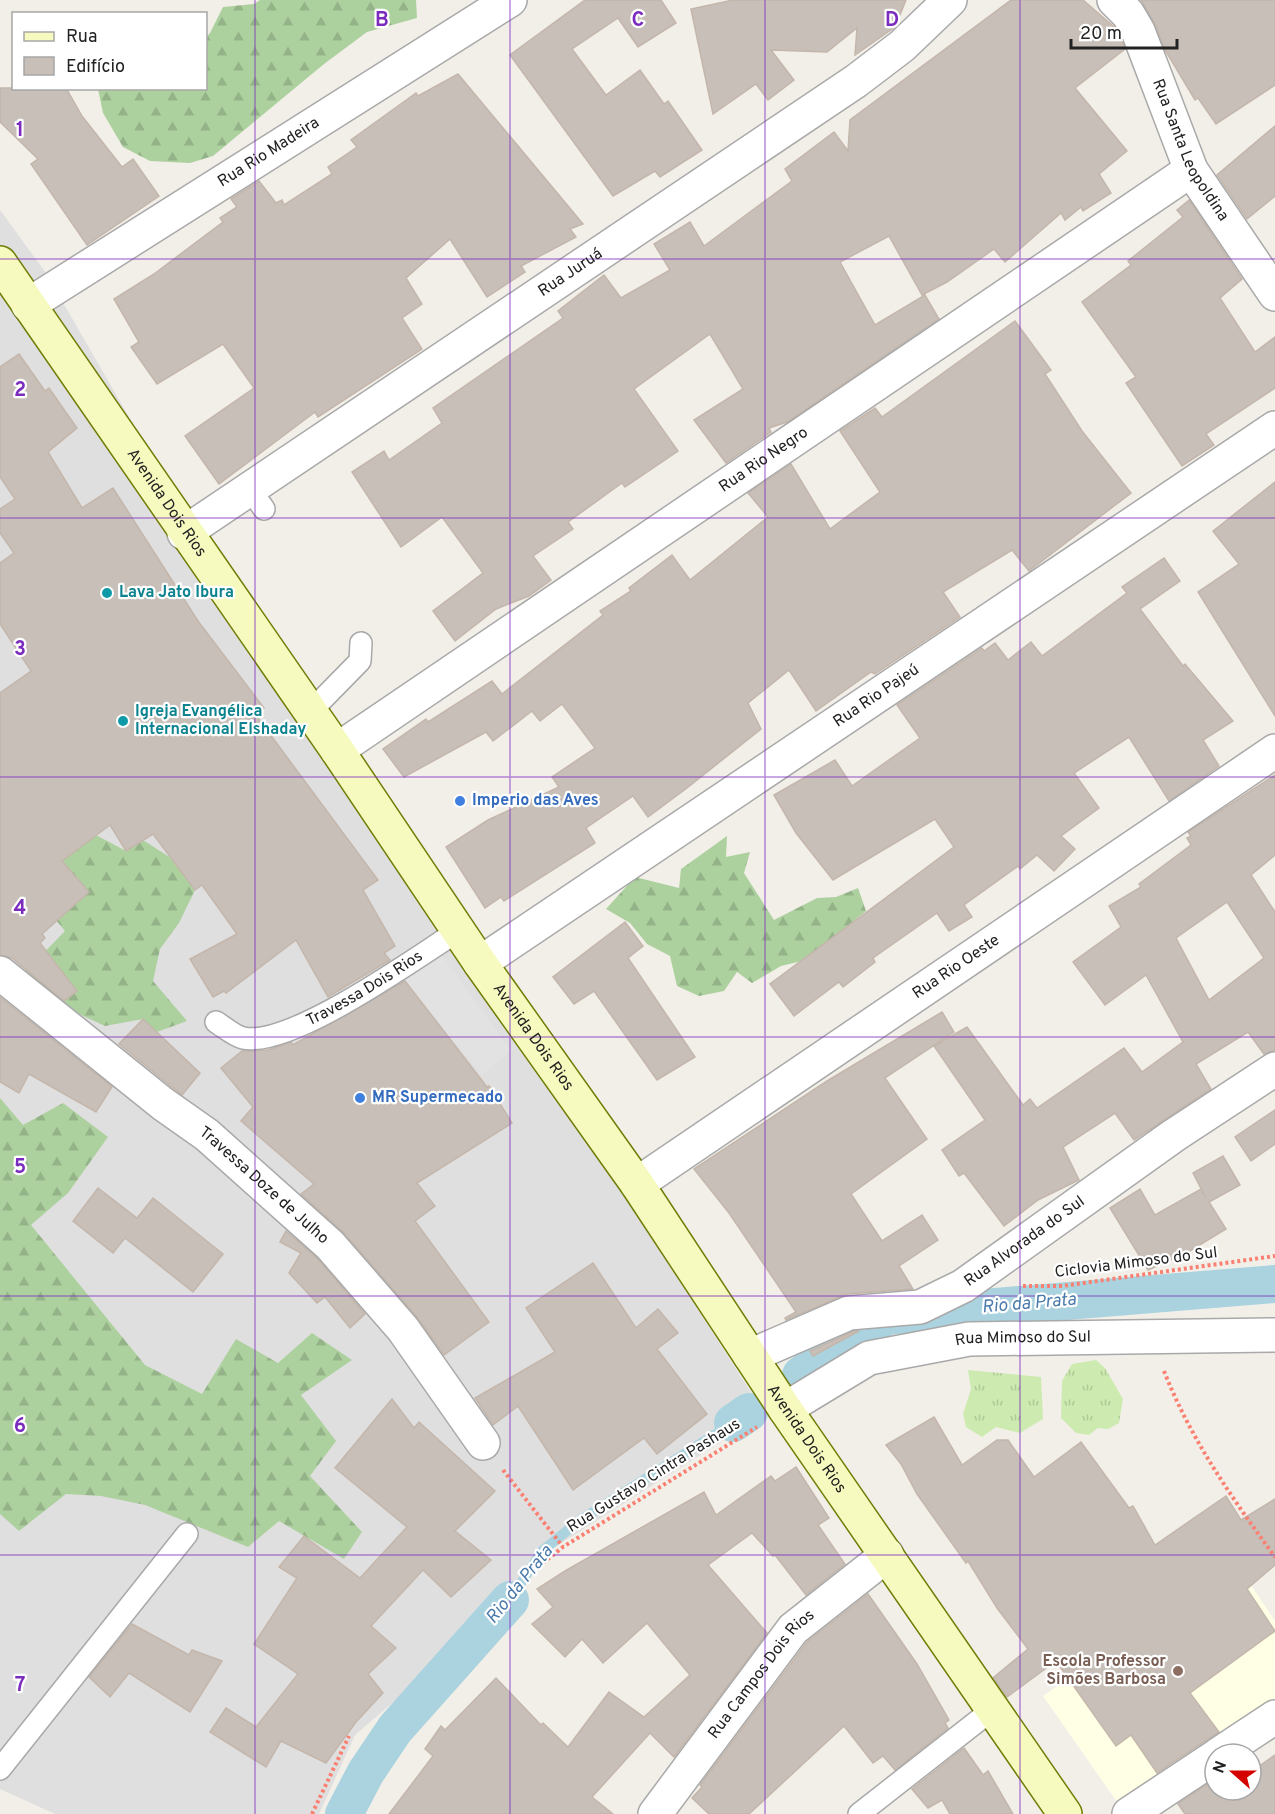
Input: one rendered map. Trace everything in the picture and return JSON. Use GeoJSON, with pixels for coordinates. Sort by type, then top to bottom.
{"type":"FeatureCollection","features":[{"type":"Feature","properties":{"kind":"main road","name":"Avenida Dois Rios"},"geometry":{"type":"LineString","coordinates":[[0,263],[184,533],[337,750],[480,963],[637,1184],[785,1409],[1065,1814]]}},
{"type":"Feature","properties":{"kind":"street","name":"Rua Rio Madeira"},"geometry":{"type":"LineString","coordinates":[[28,305],[510,0]]}},
{"type":"Feature","properties":{"kind":"street","name":"Rua Juruá"},"geometry":{"type":"LineString","coordinates":[[184,533],[257,499],[856,81],[902,46],[950,0]]}},
{"type":"Feature","properties":{"kind":"street","name":"Rua Santa Leopoldina"},"geometry":{"type":"LineString","coordinates":[[1114,0],[1128,14],[1138,31],[1191,170],[1275,294]]}},
{"type":"Feature","properties":{"kind":"street","name":"Rua Rio Negro"},"geometry":{"type":"LineString","coordinates":[[337,750],[1191,170]]}},
{"type":"Feature","properties":{"kind":"street","name":"Rua Rio Pajeú"},"geometry":{"type":"LineString","coordinates":[[480,963],[1275,428]]}},
{"type":"Feature","properties":{"kind":"street","name":"Rua Rio Oeste"},"geometry":{"type":"LineString","coordinates":[[637,1184],[1275,751]]}},
{"type":"Feature","properties":{"kind":"street","name":"Travessa Doze de Julho"},"geometry":{"type":"LineString","coordinates":[[0,973],[163,1104],[207,1135],[330,1245],[403,1329],[483,1443]]}},
{"type":"Feature","properties":{"kind":"street","name":"Rua Alvorada do Sul"},"geometry":{"type":"LineString","coordinates":[[750,1356],[849,1312],[921,1307],[963,1286],[1173,1136],[1275,1070]]}},
{"type":"Feature","properties":{"kind":"street","name":"Rua Mimoso do Sul"},"geometry":{"type":"LineString","coordinates":[[785,1409],[869,1358],[969,1339],[1275,1335]]}},
{"type":"Feature","properties":{"kind":"street","name":"Rua Campos Dois Rios"},"geometry":{"type":"LineString","coordinates":[[655,1814],[793,1629],[887,1555]]}},
{"type":"Feature","properties":{"kind":"street"},"geometry":{"type":"LineString","coordinates":[[1237,1742],[1275,1717]]}},
{"type":"Feature","properties":{"kind":"street"},"geometry":{"type":"LineString","coordinates":[[1129,1814],[1203,1765]]}},
{"type":"Feature","properties":{"kind":"lane"},"geometry":{"type":"LineString","coordinates":[[310,712],[360,662],[360,643]]}},
{"type":"Feature","properties":{"kind":"lane","name":"Travessa Dois Rios"},"geometry":{"type":"LineString","coordinates":[[216,1022],[243,1038],[266,1037],[319,1017],[458,931]]}},
{"type":"Feature","properties":{"kind":"lane"},"geometry":{"type":"LineString","coordinates":[[0,1769],[187,1534]]}},
{"type":"Feature","properties":{"kind":"lane"},"geometry":{"type":"LineString","coordinates":[[859,1814],[993,1709]]}},
{"type":"Feature","properties":{"kind":"path","name":"Ciclovia Mimoso do Sul"},"geometry":{"type":"LineString","coordinates":[[1018,1286],[1062,1286],[1275,1256]]}},
{"type":"Feature","properties":{"kind":"path"},"geometry":{"type":"LineString","coordinates":[[1151,1337],[1175,1400],[1218,1480],[1275,1557]]}},
{"type":"Feature","properties":{"kind":"path","name":"Rua Gustavo Cintra Pashaus"},"geometry":{"type":"LineString","coordinates":[[538,1567],[562,1546],[785,1409]]}},
{"type":"Feature","properties":{"kind":"path"},"geometry":{"type":"LineString","coordinates":[[483,1443],[562,1546]]}},
{"type":"Feature","properties":{"kind":"path"},"geometry":{"type":"LineString","coordinates":[[312,1814],[349,1736]]}},
{"type":"Feature","properties":{"kind":"shaded area"},"geometry":{"type":"Polygon","coordinates":[[[0,210],[46,273],[179,504],[765,1414],[544,1554],[511,1601],[355,1735],[319,1814],[55,1814],[0,1789],[0,210]]]}},
{"type":"Feature","properties":{"kind":"shaded area"},"geometry":{"type":"Polygon","coordinates":[[[442,956],[511,1050],[482,1075],[402,977],[442,956]]]}},
{"type":"Feature","properties":{"kind":"shaded area","name":"Escola Professor Simões Barbosa"},"geometry":{"type":"Polygon","coordinates":[[[1236,1563],[1275,1621],[1275,1703],[1219,1742],[1203,1742],[1203,1753],[1122,1809],[1043,1696],[1236,1563]]]}},
{"type":"Feature","properties":{"kind":"green space"},"geometry":{"type":"Polygon","coordinates":[[[260,0],[416,0],[417,18],[367,32],[324,64],[213,156],[190,163],[150,161],[123,147],[103,113],[98,90],[207,90],[207,36],[223,7],[254,4],[260,0]]]}},
{"type":"Feature","properties":{"kind":"green space"},"geometry":{"type":"Polygon","coordinates":[[[94,834],[126,851],[143,840],[171,858],[195,890],[179,923],[160,949],[153,981],[187,1021],[157,1032],[143,1019],[105,1026],[64,1007],[39,991],[25,972],[65,931],[12,867],[94,834]]]}},
{"type":"Feature","properties":{"kind":"green space"},"geometry":{"type":"Polygon","coordinates":[[[727,836],[726,857],[750,852],[744,873],[774,920],[817,898],[836,897],[858,888],[866,911],[806,960],[781,966],[752,983],[737,972],[724,991],[699,996],[677,986],[670,956],[647,944],[630,923],[606,909],[635,877],[679,888],[681,869],[727,836]]]}},
{"type":"Feature","properties":{"kind":"green space"},"geometry":{"type":"Polygon","coordinates":[[[0,1098],[23,1125],[63,1103],[108,1137],[68,1193],[31,1225],[145,1365],[202,1394],[236,1339],[278,1363],[312,1333],[352,1360],[301,1395],[336,1441],[310,1476],[362,1532],[344,1559],[279,1521],[248,1547],[145,1505],[101,1496],[66,1494],[19,1531],[0,1514],[0,1098]]]}},
{"type":"Feature","properties":{"kind":"green space"},"geometry":{"type":"Polygon","coordinates":[[[1096,1360],[1105,1368],[1123,1399],[1119,1423],[1108,1429],[1098,1428],[1089,1435],[1076,1433],[1061,1418],[1062,1381],[1072,1364],[1096,1360]]]}},
{"type":"Feature","properties":{"kind":"green space"},"geometry":{"type":"Polygon","coordinates":[[[968,1370],[1041,1377],[1043,1419],[1020,1433],[996,1427],[982,1437],[966,1427],[963,1414],[971,1389],[968,1370]]]}},
{"type":"Feature","properties":{"kind":"building"},"geometry":{"type":"Polygon","coordinates":[[[585,0],[661,0],[676,23],[638,47],[618,18],[572,49],[606,95],[640,70],[664,104],[668,101],[702,150],[660,177],[655,171],[613,196],[510,55],[585,0]]]}},
{"type":"Feature","properties":{"kind":"building"},"geometry":{"type":"Polygon","coordinates":[[[733,0],[906,0],[895,27],[855,55],[857,28],[827,52],[771,50],[794,80],[768,100],[756,84],[713,114],[691,9],[733,0]]]}},
{"type":"Feature","properties":{"kind":"building"},"geometry":{"type":"Polygon","coordinates":[[[1011,0],[1083,0],[1113,26],[1121,39],[1125,49],[1075,88],[1127,151],[1099,174],[1111,193],[1083,211],[1081,207],[1065,220],[1061,213],[1005,262],[994,249],[947,282],[922,295],[889,236],[840,262],[875,325],[925,295],[939,319],[787,422],[769,428],[771,432],[726,463],[694,420],[743,389],[710,334],[634,389],[678,451],[625,487],[622,483],[568,522],[573,529],[533,556],[551,580],[529,596],[496,609],[455,641],[433,611],[483,573],[442,517],[401,547],[352,472],[384,451],[389,460],[442,423],[433,408],[563,318],[558,311],[604,275],[621,298],[670,270],[654,244],[690,222],[704,246],[792,181],[785,169],[834,132],[848,151],[850,120],[1011,0]]]}},
{"type":"Feature","properties":{"kind":"building"},"geometry":{"type":"Polygon","coordinates":[[[1141,0],[1275,0],[1275,85],[1216,124],[1198,98],[1195,100],[1165,50],[1154,22],[1141,0]]]}},
{"type":"Feature","properties":{"kind":"building"},"geometry":{"type":"Polygon","coordinates":[[[458,74],[583,224],[570,229],[576,237],[521,266],[525,272],[487,297],[450,239],[406,278],[422,304],[402,318],[422,349],[318,417],[315,412],[219,484],[185,436],[254,388],[223,344],[157,384],[131,347],[139,342],[114,299],[154,274],[223,222],[220,218],[237,207],[231,199],[259,181],[276,203],[282,200],[284,205],[332,174],[328,167],[357,147],[351,140],[416,93],[418,96],[458,74]]]}},
{"type":"Feature","properties":{"kind":"building"},"geometry":{"type":"Polygon","coordinates":[[[0,88],[67,90],[82,116],[122,167],[133,159],[159,196],[87,245],[31,164],[38,159],[0,122],[0,88]]]}},
{"type":"Feature","properties":{"kind":"building"},"geometry":{"type":"Polygon","coordinates":[[[1275,126],[1275,196],[1247,219],[1217,175],[1275,126]]]}},
{"type":"Feature","properties":{"kind":"building"},"geometry":{"type":"Polygon","coordinates":[[[1189,200],[1242,279],[1220,298],[1255,352],[1275,337],[1275,388],[1206,434],[1214,445],[1182,466],[1126,383],[1136,377],[1082,302],[1131,265],[1128,261],[1183,217],[1177,210],[1189,200]]]}},
{"type":"Feature","properties":{"kind":"building"},"geometry":{"type":"Polygon","coordinates":[[[1015,321],[1051,370],[1045,374],[1082,431],[1131,493],[1029,571],[1012,550],[943,592],[960,617],[875,674],[871,672],[816,711],[789,670],[748,703],[761,729],[687,788],[648,817],[633,796],[586,828],[595,843],[504,901],[501,897],[485,908],[446,847],[488,820],[559,787],[552,777],[595,748],[562,704],[540,721],[532,711],[493,741],[486,732],[404,777],[383,749],[426,719],[428,722],[492,681],[502,694],[603,615],[600,611],[631,591],[629,588],[672,555],[690,580],[768,517],[748,493],[791,464],[830,529],[880,492],[840,431],[875,408],[882,417],[1015,321]]]}},
{"type":"Feature","properties":{"kind":"building"},"geometry":{"type":"Polygon","coordinates":[[[19,354],[45,391],[49,388],[77,428],[48,452],[82,508],[113,488],[198,621],[264,708],[255,714],[378,880],[363,890],[395,946],[384,953],[390,960],[328,997],[296,940],[226,993],[224,991],[213,997],[190,959],[237,934],[202,885],[195,890],[153,834],[126,851],[110,825],[62,861],[89,892],[42,934],[45,938],[40,943],[77,991],[64,1001],[12,958],[0,955],[0,693],[31,671],[0,624],[0,563],[14,553],[0,533],[0,509],[15,499],[0,477],[0,367],[19,354]]]}},
{"type":"Feature","properties":{"kind":"building"},"geometry":{"type":"Polygon","coordinates":[[[1275,482],[1275,716],[1198,592],[1239,564],[1213,531],[1275,482]]]}},
{"type":"Feature","properties":{"kind":"building"},"geometry":{"type":"Polygon","coordinates":[[[1164,558],[1180,581],[1140,609],[1183,666],[1185,664],[1233,721],[1203,740],[1219,766],[1169,801],[1129,737],[1074,773],[1099,808],[1061,836],[1075,849],[1054,871],[1037,855],[1020,869],[1018,866],[964,905],[972,917],[949,931],[937,913],[873,958],[875,962],[843,987],[839,982],[794,1016],[770,984],[954,847],[935,819],[833,880],[796,833],[774,795],[835,760],[852,786],[920,738],[897,705],[982,648],[984,651],[995,643],[1008,660],[1031,642],[1042,656],[1127,593],[1122,587],[1164,558]]]}},
{"type":"Feature","properties":{"kind":"building"},"geometry":{"type":"Polygon","coordinates":[[[1275,775],[1275,855],[1251,875],[1275,912],[1275,1050],[1264,1054],[1248,1032],[1196,1064],[1211,1089],[1134,1140],[1115,1113],[1063,1147],[1079,1180],[1038,1200],[1004,1226],[964,1173],[959,1176],[942,1150],[985,1120],[934,1046],[967,1027],[1023,1105],[1030,1099],[1037,1108],[1124,1048],[1142,1072],[1183,1042],[1146,975],[1105,1005],[1073,962],[1121,927],[1109,906],[1141,887],[1139,884],[1191,845],[1187,838],[1191,836],[1188,832],[1275,775]],[[1227,902],[1176,938],[1209,1000],[1264,958],[1227,902]]]}},
{"type":"Feature","properties":{"kind":"building"},"geometry":{"type":"Polygon","coordinates":[[[625,922],[643,946],[628,958],[695,1057],[657,1080],[594,991],[574,1004],[553,977],[625,922]]]}},
{"type":"Feature","properties":{"kind":"building"},"geometry":{"type":"Polygon","coordinates":[[[405,981],[487,1087],[489,1086],[512,1123],[417,1183],[435,1206],[415,1221],[489,1322],[444,1355],[417,1317],[344,1233],[301,1194],[314,1184],[241,1121],[253,1107],[221,1068],[242,1051],[268,1050],[291,1042],[293,1045],[405,981]]]}},
{"type":"Feature","properties":{"kind":"building"},"geometry":{"type":"Polygon","coordinates":[[[0,997],[112,1087],[96,1112],[29,1074],[19,1093],[0,1082],[0,997]]]}},
{"type":"Feature","properties":{"kind":"building"},"geometry":{"type":"Polygon","coordinates":[[[942,1012],[954,1032],[885,1078],[927,1139],[851,1194],[882,1241],[922,1215],[938,1240],[899,1266],[913,1289],[847,1294],[786,1320],[785,1318],[796,1312],[729,1213],[694,1169],[827,1081],[942,1012]]]}},
{"type":"Feature","properties":{"kind":"building"},"geometry":{"type":"Polygon","coordinates":[[[143,1019],[200,1073],[182,1095],[119,1044],[143,1019]]]}},
{"type":"Feature","properties":{"kind":"building"},"geometry":{"type":"Polygon","coordinates":[[[1275,1110],[1275,1144],[1251,1161],[1235,1137],[1275,1110]]]}},
{"type":"Feature","properties":{"kind":"building"},"geometry":{"type":"Polygon","coordinates":[[[1223,1156],[1240,1185],[1209,1202],[1226,1229],[1188,1252],[1148,1270],[1110,1208],[1140,1189],[1155,1215],[1201,1189],[1206,1198],[1193,1173],[1223,1156]]]}},
{"type":"Feature","properties":{"kind":"building"},"geometry":{"type":"Polygon","coordinates":[[[98,1188],[137,1218],[153,1198],[223,1254],[193,1292],[125,1238],[113,1253],[73,1221],[98,1188]]]}},
{"type":"Feature","properties":{"kind":"building"},"geometry":{"type":"Polygon","coordinates":[[[286,1231],[317,1258],[365,1314],[350,1328],[325,1297],[317,1303],[289,1273],[301,1253],[280,1242],[286,1231]]]}},
{"type":"Feature","properties":{"kind":"building"},"geometry":{"type":"Polygon","coordinates":[[[593,1263],[636,1328],[658,1309],[678,1333],[657,1349],[707,1414],[657,1454],[644,1438],[573,1490],[518,1406],[493,1425],[475,1398],[555,1352],[526,1308],[593,1263]]]}},
{"type":"Feature","properties":{"kind":"building"},"geometry":{"type":"Polygon","coordinates":[[[854,1331],[859,1331],[813,1356],[810,1351],[854,1331]]]}},
{"type":"Feature","properties":{"kind":"building"},"geometry":{"type":"Polygon","coordinates":[[[392,1399],[414,1428],[419,1422],[495,1491],[455,1531],[491,1560],[451,1597],[423,1570],[371,1626],[396,1648],[368,1674],[383,1693],[356,1722],[326,1763],[281,1741],[266,1767],[210,1732],[226,1708],[256,1727],[298,1674],[254,1644],[297,1578],[279,1567],[304,1536],[360,1578],[407,1527],[335,1468],[392,1399]]]}},
{"type":"Feature","properties":{"kind":"building"},"geometry":{"type":"Polygon","coordinates":[[[934,1417],[962,1465],[997,1440],[1008,1440],[1034,1477],[1081,1442],[1129,1508],[1133,1506],[1155,1545],[1226,1496],[1241,1520],[1275,1499],[1275,1565],[1247,1589],[1275,1631],[1190,1693],[1219,1732],[1157,1773],[1131,1735],[1116,1746],[1056,1661],[1007,1697],[993,1678],[1028,1649],[997,1608],[968,1561],[966,1563],[917,1494],[901,1464],[886,1445],[934,1417]]]}},
{"type":"Feature","properties":{"kind":"building"},"geometry":{"type":"Polygon","coordinates":[[[796,1467],[829,1518],[818,1525],[845,1564],[806,1595],[775,1555],[773,1556],[752,1533],[708,1565],[767,1633],[674,1757],[650,1733],[592,1797],[613,1814],[389,1814],[433,1756],[425,1749],[441,1726],[445,1730],[496,1678],[541,1725],[543,1723],[568,1747],[609,1692],[644,1717],[690,1675],[647,1623],[603,1663],[582,1639],[565,1657],[532,1624],[553,1607],[537,1589],[704,1492],[716,1515],[771,1476],[775,1481],[796,1467]]]}},
{"type":"Feature","properties":{"kind":"building"},"geometry":{"type":"Polygon","coordinates":[[[868,1594],[917,1664],[949,1720],[945,1723],[948,1728],[895,1770],[883,1756],[873,1763],[844,1726],[749,1814],[709,1814],[692,1798],[702,1787],[700,1785],[807,1642],[868,1594]]]}},
{"type":"Feature","properties":{"kind":"building"},"geometry":{"type":"Polygon","coordinates":[[[132,1624],[189,1655],[192,1650],[222,1661],[190,1712],[129,1673],[110,1697],[89,1677],[132,1624]]]}},
{"type":"Feature","properties":{"kind":"building"},"geometry":{"type":"Polygon","coordinates":[[[964,1748],[983,1775],[988,1771],[1013,1814],[950,1814],[942,1800],[928,1808],[912,1789],[964,1748]]]}},
{"type":"Feature","properties":{"kind":"building"},"geometry":{"type":"Polygon","coordinates":[[[1275,1755],[1275,1814],[1185,1814],[1178,1804],[1203,1787],[1203,1802],[1263,1802],[1263,1764],[1275,1755]]]}},
{"type":"Feature","properties":{"kind":"waterway","name":"Rio da Prata"},"geometry":{"type":"LineString","coordinates":[[801,1375],[886,1316],[1275,1284]]}},
{"type":"Feature","properties":{"kind":"waterway","name":"Rio da Prata"},"geometry":{"type":"LineString","coordinates":[[733,1423],[749,1412]]}},
{"type":"Feature","properties":{"kind":"waterway","name":"Rio da Prata"},"geometry":{"type":"LineString","coordinates":[[510,1600],[542,1551],[579,1521],[733,1423]]}},
{"type":"Feature","properties":{"kind":"waterway","name":"Rio da Prata"},"geometry":{"type":"LineString","coordinates":[[344,1814],[366,1772],[395,1729],[510,1600]]}},
{"type":"Feature","properties":{"kind":"place","name":"Lava Jato Ibura"},"geometry":{"type":"Point","coordinates":[107,593]}},
{"type":"Feature","properties":{"kind":"place","name":"Igreja Evangélica Internacional Elshaday"},"geometry":{"type":"Point","coordinates":[123,721]}},
{"type":"Feature","properties":{"kind":"place","name":"Imperio das Aves"},"geometry":{"type":"Point","coordinates":[460,801]}},
{"type":"Feature","properties":{"kind":"place","name":"MR Supermecado"},"geometry":{"type":"Point","coordinates":[360,1098]}},
{"type":"Feature","properties":{"kind":"place","name":"Escola Professor Simões Barbosa"},"geometry":{"type":"Point","coordinates":[1178,1671]}}]}
